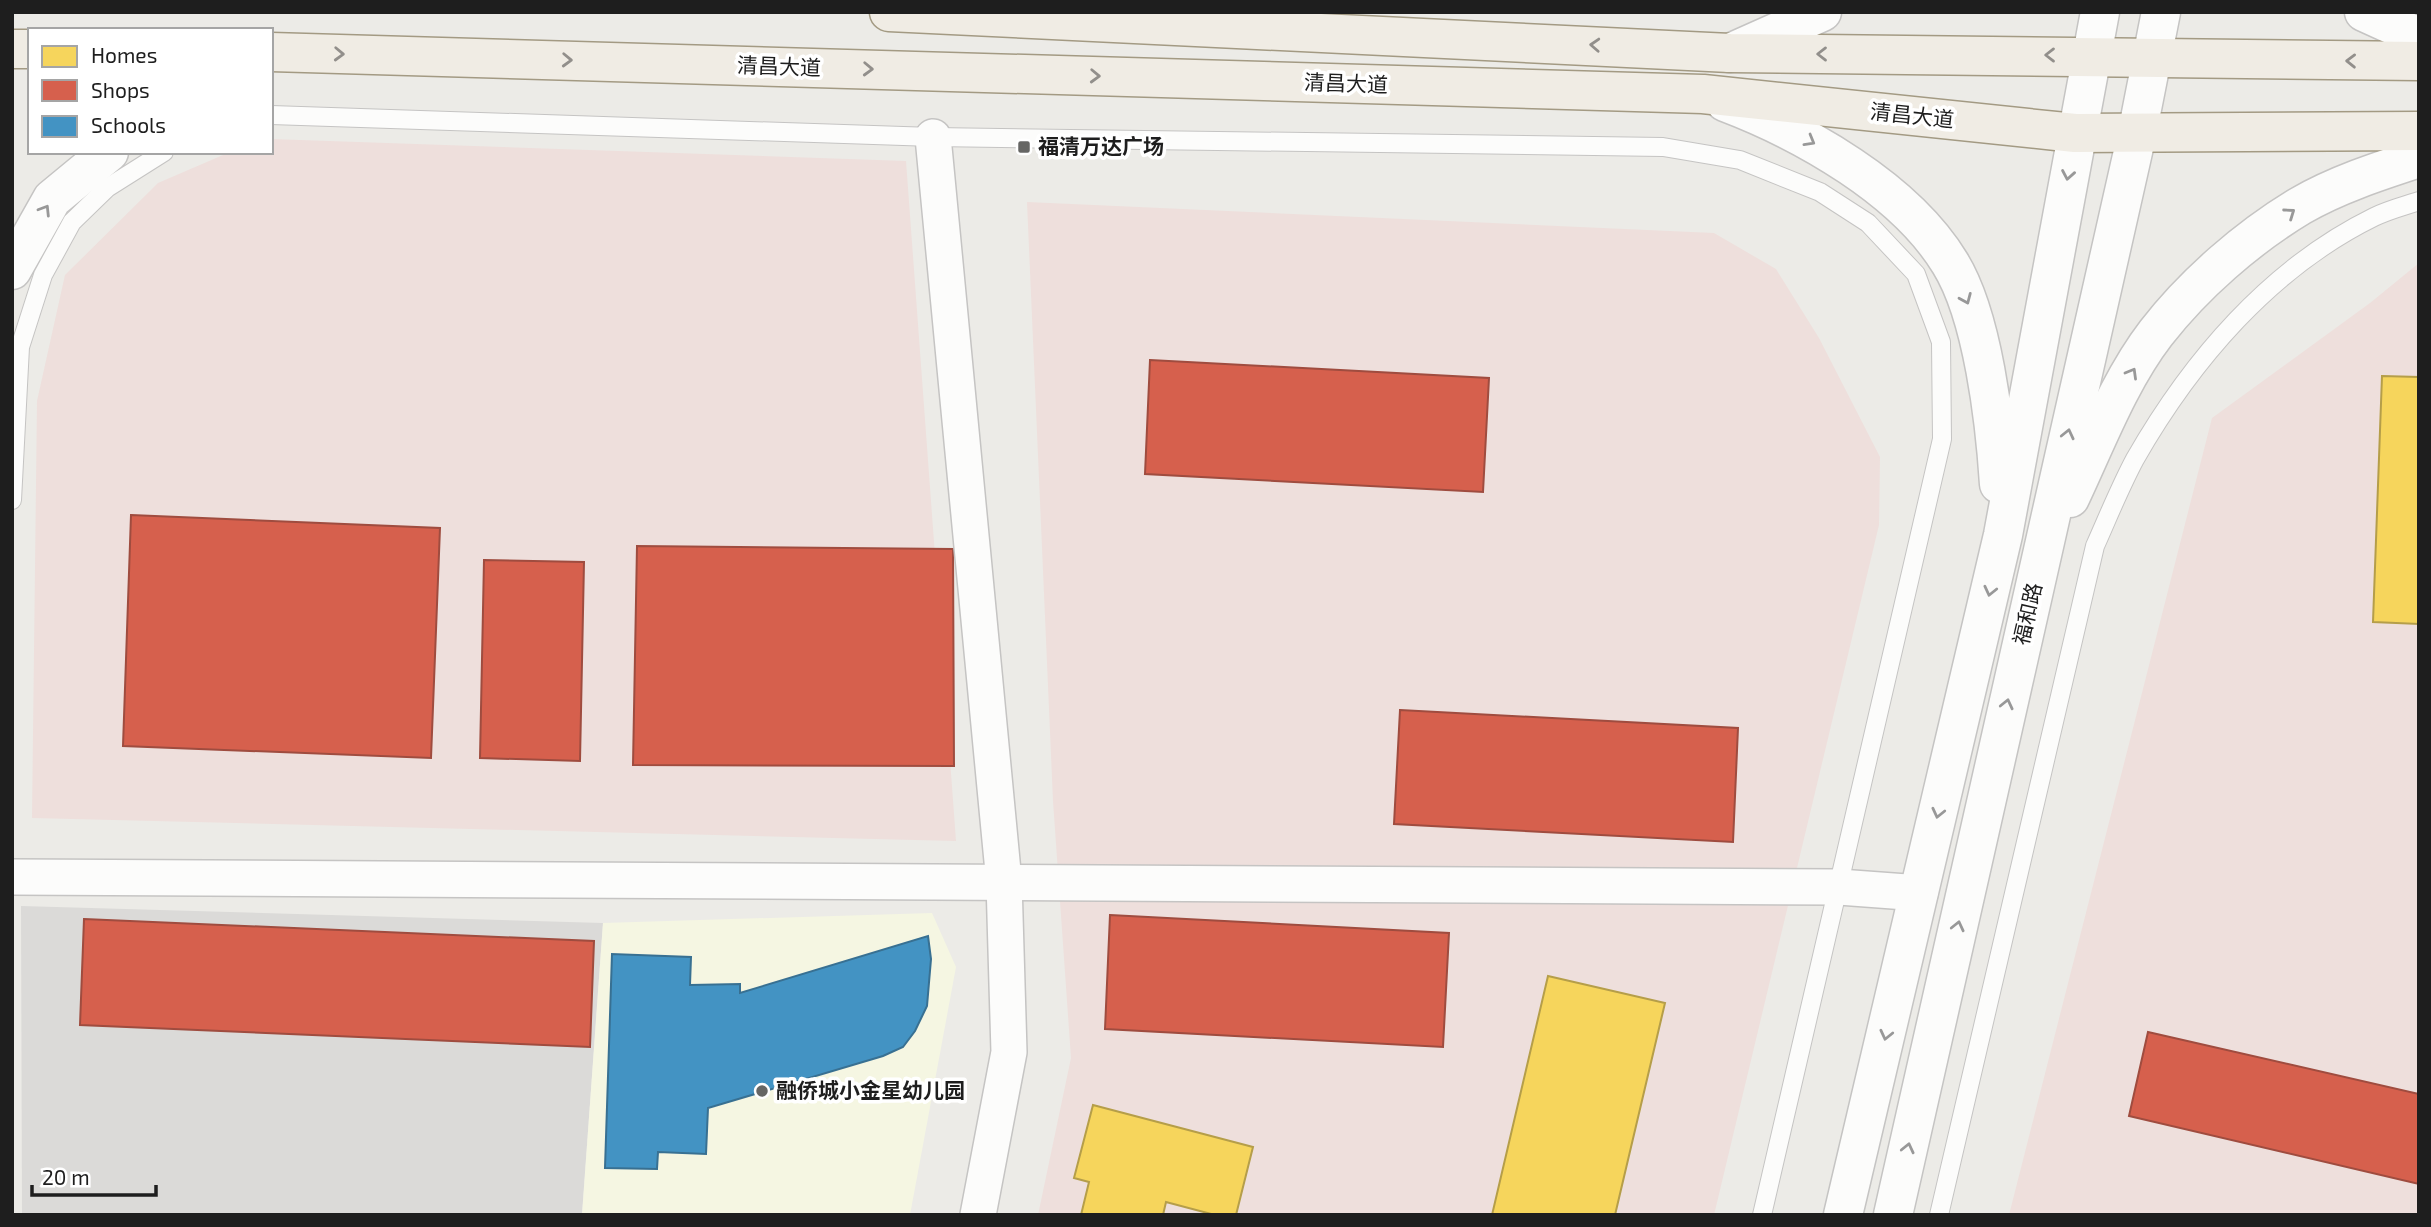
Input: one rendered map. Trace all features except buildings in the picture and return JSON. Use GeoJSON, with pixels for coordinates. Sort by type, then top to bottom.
{"type":"FeatureCollection","features":[{"type":"Feature","properties":{"kind":"main road"},"geometry":{"type":"LineString","coordinates":[[889,12],[1420,24],[1730,53],[2092,55],[2152,59],[2419,61]]}},
{"type":"Feature","properties":{"kind":"main road","name":"清昌大道"},"geometry":{"type":"LineString","coordinates":[[273,52],[1703,94],[2076,133],[2419,131]]}},
{"type":"Feature","properties":{"kind":"street"},"geometry":{"type":"LineString","coordinates":[[1730,53],[1822,12]]}},
{"type":"Feature","properties":{"kind":"street","name":"福和路"},"geometry":{"type":"LineString","coordinates":[[1843,1215],[2003,535],[2100,12]]}},
{"type":"Feature","properties":{"kind":"street","name":"福和路"},"geometry":{"type":"LineString","coordinates":[[1893,1215],[2137,134],[2161,12]]}},
{"type":"Feature","properties":{"kind":"street"},"geometry":{"type":"LineString","coordinates":[[2364,12],[2419,37]]}},
{"type":"Feature","properties":{"kind":"street"},"geometry":{"type":"LineString","coordinates":[[1703,94],[1777,122],[1818,145],[1912,213],[1951,263],[1973,315],[1996,444],[2003,535]]}},
{"type":"Feature","properties":{"kind":"street"},"geometry":{"type":"LineString","coordinates":[[933,137],[1004,882],[1009,1052],[978,1215]]}},
{"type":"Feature","properties":{"kind":"street"},"geometry":{"type":"LineString","coordinates":[[12,270],[52,199],[107,154]]}},
{"type":"Feature","properties":{"kind":"street"},"geometry":{"type":"LineString","coordinates":[[2038,567],[2116,401],[2155,334],[2193,291],[2257,236],[2301,205],[2373,173],[2419,158]]}},
{"type":"Feature","properties":{"kind":"street"},"geometry":{"type":"LineString","coordinates":[[12,877],[1839,887],[1920,893]]}},
{"type":"Feature","properties":{"kind":"lane"},"geometry":{"type":"LineString","coordinates":[[273,115],[933,137],[1663,147],[1740,160],[1820,192],[1868,223],[1916,274],[1941,342],[1942,439],[1762,1215]]}},
{"type":"Feature","properties":{"kind":"lane"},"geometry":{"type":"LineString","coordinates":[[12,500],[20,347],[43,275],[72,222],[107,188],[161,154]]}},
{"type":"Feature","properties":{"kind":"lane"},"geometry":{"type":"LineString","coordinates":[[1939,1215],[2095,546],[2134,461],[2176,391],[2227,329],[2305,259],[2374,216],[2419,201]]}},
{"type":"Feature","properties":{"kind":"shaded area"},"geometry":{"type":"Polygon","coordinates":[[[273,139],[906,161],[956,841],[32,818],[37,401],[65,275],[158,183],[225,154],[273,154],[273,139]]]}},
{"type":"Feature","properties":{"kind":"shaded area"},"geometry":{"type":"Polygon","coordinates":[[[1027,202],[1714,233],[1776,269],[1819,338],[1880,457],[1879,525],[1714,1215],[1038,1215],[1071,1058],[1053,801],[1027,202]]]}},
{"type":"Feature","properties":{"kind":"shaded area"},"geometry":{"type":"Polygon","coordinates":[[[2419,263],[2419,1215],[2009,1215],[2212,418],[2370,303],[2419,263]]]}},
{"type":"Feature","properties":{"kind":"shaded area"},"geometry":{"type":"Polygon","coordinates":[[[21,906],[603,923],[582,1215],[22,1215],[21,906]]]}},
{"type":"Feature","properties":{"kind":"shaded area","name":"融侨城小金星幼儿园"},"geometry":{"type":"Polygon","coordinates":[[[932,913],[956,967],[910,1215],[582,1215],[603,923],[932,913]]]}},
{"type":"Feature","properties":{"kind":"place","name":"福清万达广场"},"geometry":{"type":"Point","coordinates":[1024,147]}},
{"type":"Feature","properties":{"kind":"place","name":"融侨城小金星幼儿园"},"geometry":{"type":"Point","coordinates":[762,1091]}}]}
